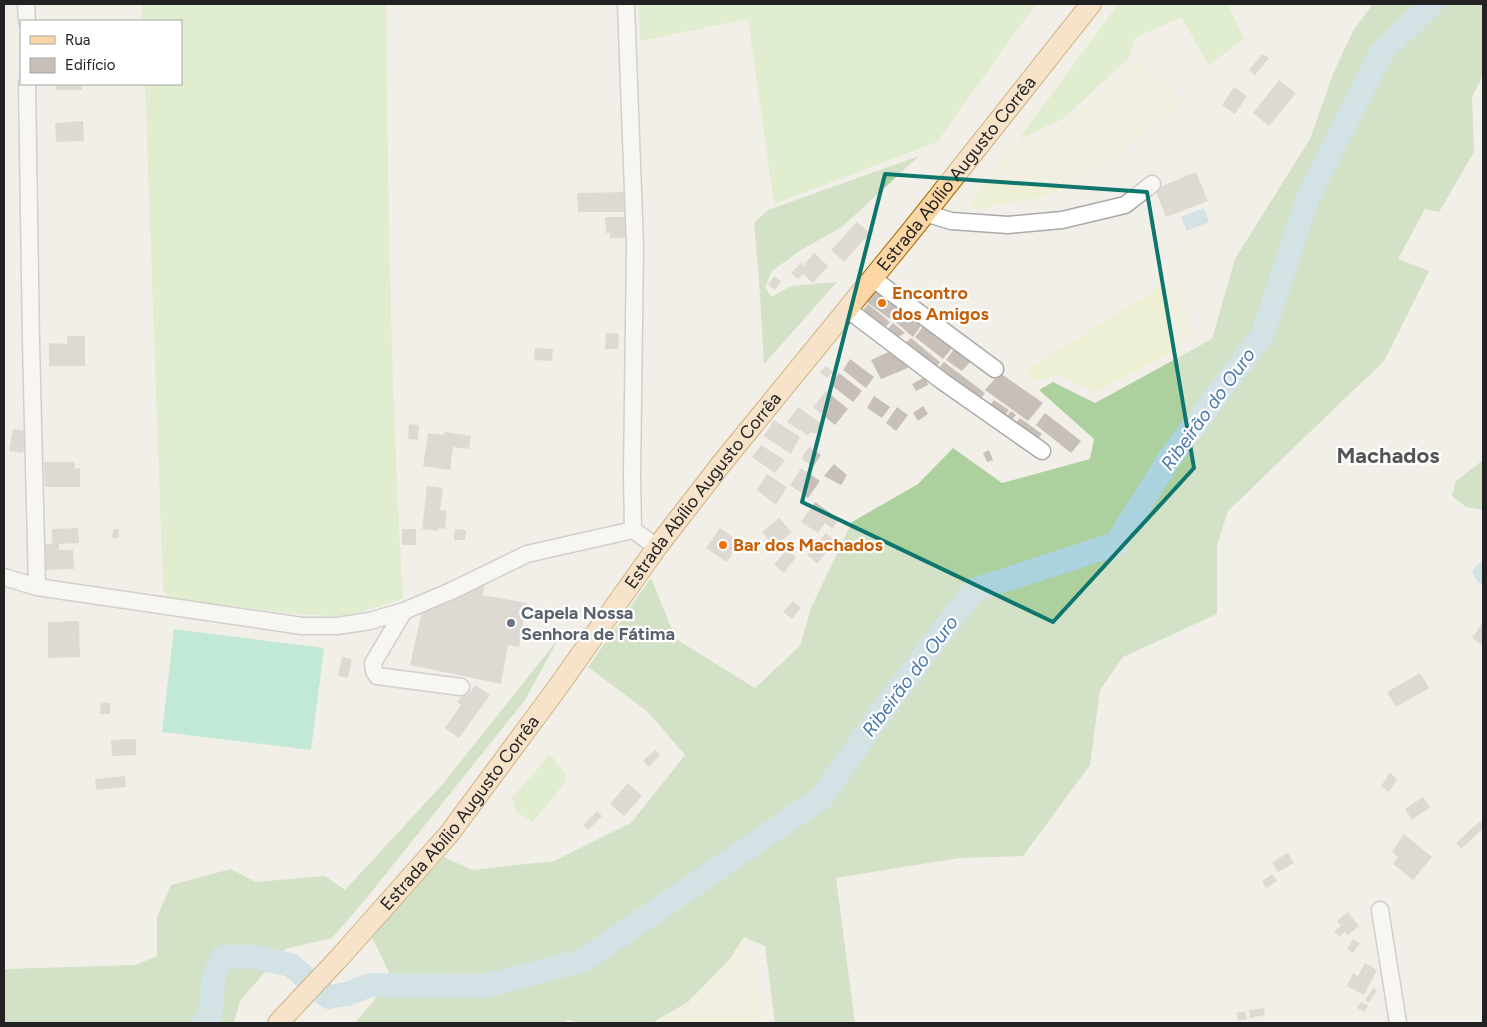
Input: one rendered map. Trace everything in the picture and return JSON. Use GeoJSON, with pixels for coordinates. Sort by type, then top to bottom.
{"type":"FeatureCollection","features":[{"type":"Feature","properties":{"kind":"main road","name":"Estrada Abílio Augusto Corrêa"},"geometry":{"type":"LineString","coordinates":[[281,1020],[340,957],[449,834],[722,462],[925,213],[1091,4]]}},
{"type":"Feature","properties":{"kind":"street"},"geometry":{"type":"LineString","coordinates":[[26,4],[27,20]]}},
{"type":"Feature","properties":{"kind":"street"},"geometry":{"type":"LineString","coordinates":[[626,4],[635,245],[633,530]]}},
{"type":"Feature","properties":{"kind":"street"},"geometry":{"type":"LineString","coordinates":[[27,85],[37,588]]}},
{"type":"Feature","properties":{"kind":"street"},"geometry":{"type":"LineString","coordinates":[[925,213],[951,221],[1008,225],[1062,220],[1125,205],[1152,184]]}},
{"type":"Feature","properties":{"kind":"street"},"geometry":{"type":"LineString","coordinates":[[872,278],[995,369]]}},
{"type":"Feature","properties":{"kind":"street"},"geometry":{"type":"LineString","coordinates":[[846,310],[942,381],[1042,451]]}},
{"type":"Feature","properties":{"kind":"street"},"geometry":{"type":"LineString","coordinates":[[4,577],[37,588],[302,626],[337,626],[370,621],[404,611],[451,592],[528,554],[633,530],[658,547]]}},
{"type":"Feature","properties":{"kind":"street"},"geometry":{"type":"LineString","coordinates":[[404,611],[373,663],[374,671],[378,676],[461,687]]}},
{"type":"Feature","properties":{"kind":"street"},"geometry":{"type":"LineString","coordinates":[[1380,910],[1398,1023]]}},
{"type":"Feature","properties":{"kind":"highlighted area"},"geometry":{"type":"Polygon","coordinates":[[[885,174],[1147,192],[1194,468],[1053,622],[802,502],[885,174]]]}},
{"type":"Feature","properties":{"kind":"green space"},"geometry":{"type":"Polygon","coordinates":[[[142,4],[386,4],[393,376],[403,599],[343,617],[285,613],[168,598],[163,588],[145,85],[182,85],[182,20],[142,20],[142,4]]]}},
{"type":"Feature","properties":{"kind":"green space"},"geometry":{"type":"Polygon","coordinates":[[[638,4],[1036,4],[937,142],[774,204],[748,19],[640,41],[638,4]]]}},
{"type":"Feature","properties":{"kind":"green space"},"geometry":{"type":"Polygon","coordinates":[[[1118,4],[1228,4],[1244,39],[1209,65],[1181,17],[1135,38],[1129,58],[1063,119],[1019,139],[1118,4]]]}},
{"type":"Feature","properties":{"kind":"green space"},"geometry":{"type":"Polygon","coordinates":[[[1373,4],[1483,4],[1483,75],[1472,97],[1474,152],[1439,212],[1425,209],[1398,259],[1429,271],[1384,361],[1228,511],[1217,545],[1217,614],[1123,657],[1100,690],[1090,765],[1023,856],[959,858],[836,878],[855,1023],[775,1023],[765,946],[744,937],[729,960],[688,1002],[652,1023],[582,1023],[568,1020],[563,1023],[355,1023],[392,979],[371,935],[444,857],[472,870],[554,861],[631,823],[685,755],[648,712],[588,667],[651,578],[676,639],[755,688],[800,646],[811,608],[852,522],[918,484],[953,448],[1002,483],[1090,459],[1094,439],[1039,390],[1053,382],[1095,403],[1212,339],[1235,259],[1310,139],[1333,74],[1353,31],[1373,4]]]}},
{"type":"Feature","properties":{"kind":"green space"},"geometry":{"type":"Polygon","coordinates":[[[1139,62],[1185,101],[1101,167],[1048,196],[968,210],[1001,158],[1011,146],[1068,123],[1130,63],[1139,62]]]}},
{"type":"Feature","properties":{"kind":"green space"},"geometry":{"type":"Polygon","coordinates":[[[919,156],[842,227],[801,250],[772,271],[765,287],[771,297],[791,286],[837,282],[764,364],[754,223],[768,210],[919,156]]]}},
{"type":"Feature","properties":{"kind":"green space"},"geometry":{"type":"Polygon","coordinates":[[[1165,284],[1183,290],[1193,332],[1180,348],[1096,392],[1060,375],[1036,381],[1024,371],[1165,284]]]}},
{"type":"Feature","properties":{"kind":"green space"},"geometry":{"type":"Polygon","coordinates":[[[1483,460],[1483,510],[1466,507],[1452,496],[1456,481],[1483,460]]]}},
{"type":"Feature","properties":{"kind":"green space"},"geometry":{"type":"Polygon","coordinates":[[[174,629],[324,648],[311,750],[162,732],[174,629]]]}},
{"type":"Feature","properties":{"kind":"green space"},"geometry":{"type":"Polygon","coordinates":[[[559,638],[525,700],[365,900],[332,938],[285,949],[240,1001],[234,1023],[4,1023],[4,969],[136,965],[157,956],[157,917],[171,885],[231,869],[256,882],[325,876],[345,890],[442,785],[559,638]]]}},
{"type":"Feature","properties":{"kind":"green space"},"geometry":{"type":"Polygon","coordinates":[[[550,754],[565,774],[566,781],[533,822],[516,812],[512,798],[550,754]]]}},
{"type":"Feature","properties":{"kind":"green space"},"geometry":{"type":"Polygon","coordinates":[[[744,937],[755,967],[763,1023],[652,1023],[688,1002],[729,960],[744,937]]]}},
{"type":"Feature","properties":{"kind":"water"},"geometry":{"type":"Polygon","coordinates":[[[1204,208],[1209,222],[1187,231],[1181,217],[1204,208]]]}},
{"type":"Feature","properties":{"kind":"water"},"geometry":{"type":"Polygon","coordinates":[[[1483,560],[1483,585],[1477,581],[1472,573],[1474,568],[1483,560]]]}},
{"type":"Feature","properties":{"kind":"building"},"geometry":{"type":"Polygon","coordinates":[[[1262,54],[1269,58],[1255,75],[1249,70],[1262,54]]]}},
{"type":"Feature","properties":{"kind":"building"},"geometry":{"type":"Polygon","coordinates":[[[1279,80],[1296,93],[1269,126],[1253,113],[1279,80]]]}},
{"type":"Feature","properties":{"kind":"building"},"geometry":{"type":"Polygon","coordinates":[[[56,85],[82,85],[82,90],[56,90],[56,85]]]}},
{"type":"Feature","properties":{"kind":"building"},"geometry":{"type":"Polygon","coordinates":[[[1234,87],[1247,96],[1235,114],[1222,105],[1234,87]]]}},
{"type":"Feature","properties":{"kind":"building"},"geometry":{"type":"Polygon","coordinates":[[[83,121],[84,141],[56,142],[55,123],[83,121]]]}},
{"type":"Feature","properties":{"kind":"building"},"geometry":{"type":"Polygon","coordinates":[[[1196,172],[1208,201],[1166,217],[1155,189],[1196,172]]]}},
{"type":"Feature","properties":{"kind":"building"},"geometry":{"type":"Polygon","coordinates":[[[626,192],[627,212],[578,212],[577,193],[626,192]]]}},
{"type":"Feature","properties":{"kind":"building"},"geometry":{"type":"Polygon","coordinates":[[[605,217],[626,217],[626,238],[610,238],[610,233],[606,233],[605,217]]]}},
{"type":"Feature","properties":{"kind":"building"},"geometry":{"type":"Polygon","coordinates":[[[857,222],[870,233],[844,262],[831,250],[857,222]]]}},
{"type":"Feature","properties":{"kind":"building"},"geometry":{"type":"Polygon","coordinates":[[[814,253],[828,266],[813,283],[803,274],[798,279],[791,273],[801,263],[803,266],[814,253]]]}},
{"type":"Feature","properties":{"kind":"building"},"geometry":{"type":"Polygon","coordinates":[[[774,276],[781,281],[775,290],[768,285],[774,276]]]}},
{"type":"Feature","properties":{"kind":"building","name":"Encontro dos Amigos"},"geometry":{"type":"Polygon","coordinates":[[[874,287],[900,306],[890,319],[864,300],[874,287]]]}},
{"type":"Feature","properties":{"kind":"building"},"geometry":{"type":"Polygon","coordinates":[[[868,304],[890,322],[882,331],[860,314],[868,304]]]}},
{"type":"Feature","properties":{"kind":"building"},"geometry":{"type":"Polygon","coordinates":[[[901,308],[922,324],[913,337],[892,319],[901,308]]]}},
{"type":"Feature","properties":{"kind":"building"},"geometry":{"type":"Polygon","coordinates":[[[893,323],[905,333],[893,340],[887,330],[893,323]]]}},
{"type":"Feature","properties":{"kind":"building"},"geometry":{"type":"Polygon","coordinates":[[[924,325],[952,348],[943,359],[915,337],[924,325]]]}},
{"type":"Feature","properties":{"kind":"building"},"geometry":{"type":"Polygon","coordinates":[[[606,333],[619,334],[618,349],[605,349],[606,333]]]}},
{"type":"Feature","properties":{"kind":"building"},"geometry":{"type":"Polygon","coordinates":[[[67,336],[85,336],[85,366],[49,366],[49,343],[67,344],[67,336]]]}},
{"type":"Feature","properties":{"kind":"building"},"geometry":{"type":"Polygon","coordinates":[[[911,338],[940,362],[934,371],[901,347],[911,338]]]}},
{"type":"Feature","properties":{"kind":"building"},"geometry":{"type":"Polygon","coordinates":[[[535,348],[553,349],[552,361],[534,360],[535,348]]]}},
{"type":"Feature","properties":{"kind":"building"},"geometry":{"type":"Polygon","coordinates":[[[954,349],[971,361],[962,371],[946,360],[954,349]]]}},
{"type":"Feature","properties":{"kind":"building"},"geometry":{"type":"Polygon","coordinates":[[[893,350],[897,359],[903,358],[908,368],[881,379],[871,360],[893,350]]]}},
{"type":"Feature","properties":{"kind":"building"},"geometry":{"type":"Polygon","coordinates":[[[850,359],[874,377],[866,388],[843,370],[850,359]]]}},
{"type":"Feature","properties":{"kind":"building"},"geometry":{"type":"Polygon","coordinates":[[[944,362],[985,393],[980,399],[935,372],[944,362]]]}},
{"type":"Feature","properties":{"kind":"building"},"geometry":{"type":"Polygon","coordinates":[[[826,366],[833,372],[827,378],[820,372],[826,366]]]}},
{"type":"Feature","properties":{"kind":"building"},"geometry":{"type":"Polygon","coordinates":[[[839,373],[862,391],[853,402],[830,384],[839,373]]]}},
{"type":"Feature","properties":{"kind":"building"},"geometry":{"type":"Polygon","coordinates":[[[1000,373],[1043,403],[1028,421],[985,390],[1000,373]]]}},
{"type":"Feature","properties":{"kind":"building"},"geometry":{"type":"Polygon","coordinates":[[[925,377],[928,385],[916,391],[912,384],[925,377]]]}},
{"type":"Feature","properties":{"kind":"building"},"geometry":{"type":"Polygon","coordinates":[[[826,391],[848,409],[835,425],[813,407],[826,391]]]}},
{"type":"Feature","properties":{"kind":"building"},"geometry":{"type":"Polygon","coordinates":[[[874,396],[890,407],[882,418],[867,408],[874,396]]]}},
{"type":"Feature","properties":{"kind":"building"},"geometry":{"type":"Polygon","coordinates":[[[994,400],[1009,410],[1002,420],[987,409],[994,400]]]}},
{"type":"Feature","properties":{"kind":"building"},"geometry":{"type":"Polygon","coordinates":[[[923,406],[928,414],[918,421],[913,413],[923,406]]]}},
{"type":"Feature","properties":{"kind":"building"},"geometry":{"type":"Polygon","coordinates":[[[798,407],[822,424],[815,434],[811,432],[808,435],[787,422],[798,407]]]}},
{"type":"Feature","properties":{"kind":"building"},"geometry":{"type":"Polygon","coordinates":[[[897,407],[908,415],[896,431],[886,423],[897,407]]]}},
{"type":"Feature","properties":{"kind":"building"},"geometry":{"type":"Polygon","coordinates":[[[1011,411],[1016,415],[1010,422],[1005,418],[1011,411]]]}},
{"type":"Feature","properties":{"kind":"building"},"geometry":{"type":"Polygon","coordinates":[[[1045,413],[1081,441],[1071,453],[1036,425],[1045,413]]]}},
{"type":"Feature","properties":{"kind":"building"},"geometry":{"type":"Polygon","coordinates":[[[1020,418],[1042,434],[1036,442],[1014,425],[1020,418]]]}},
{"type":"Feature","properties":{"kind":"building"},"geometry":{"type":"Polygon","coordinates":[[[774,420],[800,437],[791,454],[764,436],[774,420]]]}},
{"type":"Feature","properties":{"kind":"building"},"geometry":{"type":"Polygon","coordinates":[[[409,424],[419,425],[418,440],[408,439],[409,424]]]}},
{"type":"Feature","properties":{"kind":"building"},"geometry":{"type":"Polygon","coordinates":[[[13,429],[27,431],[23,453],[9,451],[13,429]]]}},
{"type":"Feature","properties":{"kind":"building"},"geometry":{"type":"Polygon","coordinates":[[[445,432],[471,436],[469,449],[453,447],[450,470],[423,466],[428,433],[444,435],[445,432]]]}},
{"type":"Feature","properties":{"kind":"building"},"geometry":{"type":"Polygon","coordinates":[[[761,445],[785,460],[775,473],[752,457],[761,445]]]}},
{"type":"Feature","properties":{"kind":"building"},"geometry":{"type":"Polygon","coordinates":[[[809,447],[821,455],[813,467],[801,458],[809,447]]]}},
{"type":"Feature","properties":{"kind":"building"},"geometry":{"type":"Polygon","coordinates":[[[989,450],[993,460],[987,462],[983,453],[989,450]]]}},
{"type":"Feature","properties":{"kind":"building"},"geometry":{"type":"Polygon","coordinates":[[[44,462],[75,462],[75,469],[80,468],[80,487],[45,487],[44,462]]]}},
{"type":"Feature","properties":{"kind":"building"},"geometry":{"type":"Polygon","coordinates":[[[834,464],[847,475],[841,485],[824,476],[834,464]]]}},
{"type":"Feature","properties":{"kind":"building"},"geometry":{"type":"Polygon","coordinates":[[[801,468],[820,481],[808,498],[790,485],[801,468]]]}},
{"type":"Feature","properties":{"kind":"building"},"geometry":{"type":"Polygon","coordinates":[[[767,474],[787,487],[776,505],[757,490],[767,474]]]}},
{"type":"Feature","properties":{"kind":"building"},"geometry":{"type":"Polygon","coordinates":[[[427,486],[443,488],[440,510],[447,511],[445,529],[439,528],[438,531],[422,529],[427,486]]]}},
{"type":"Feature","properties":{"kind":"building"},"geometry":{"type":"Polygon","coordinates":[[[815,502],[839,519],[833,529],[825,523],[818,533],[801,522],[815,502]]]}},
{"type":"Feature","properties":{"kind":"building"},"geometry":{"type":"Polygon","coordinates":[[[779,518],[792,532],[774,547],[762,532],[779,518]]]}},
{"type":"Feature","properties":{"kind":"building"},"geometry":{"type":"Polygon","coordinates":[[[78,528],[79,543],[59,544],[59,550],[73,550],[74,569],[46,570],[45,544],[52,544],[52,529],[78,528]]]}},
{"type":"Feature","properties":{"kind":"building","name":"Bar dos Machados"},"geometry":{"type":"Polygon","coordinates":[[[720,528],[740,542],[727,562],[706,548],[720,528]]]}},
{"type":"Feature","properties":{"kind":"building"},"geometry":{"type":"Polygon","coordinates":[[[113,529],[119,529],[119,538],[112,538],[113,529]]]}},
{"type":"Feature","properties":{"kind":"building"},"geometry":{"type":"Polygon","coordinates":[[[402,529],[416,529],[416,545],[402,545],[402,529]]]}},
{"type":"Feature","properties":{"kind":"building"},"geometry":{"type":"Polygon","coordinates":[[[455,529],[466,530],[465,540],[454,540],[455,529]]]}},
{"type":"Feature","properties":{"kind":"building"},"geometry":{"type":"Polygon","coordinates":[[[826,533],[836,542],[817,563],[807,555],[826,533]]]}},
{"type":"Feature","properties":{"kind":"building"},"geometry":{"type":"Polygon","coordinates":[[[786,549],[796,557],[784,573],[774,565],[786,549]]]}},
{"type":"Feature","properties":{"kind":"building"},"geometry":{"type":"Polygon","coordinates":[[[485,583],[483,595],[527,603],[519,647],[508,645],[501,684],[410,665],[422,611],[485,583]]]}},
{"type":"Feature","properties":{"kind":"building"},"geometry":{"type":"Polygon","coordinates":[[[793,601],[801,608],[792,619],[783,612],[793,601]]]}},
{"type":"Feature","properties":{"kind":"building"},"geometry":{"type":"Polygon","coordinates":[[[79,621],[80,657],[48,658],[48,622],[79,621]]]}},
{"type":"Feature","properties":{"kind":"building"},"geometry":{"type":"Polygon","coordinates":[[[1483,622],[1483,646],[1472,638],[1483,622]]]}},
{"type":"Feature","properties":{"kind":"building"},"geometry":{"type":"Polygon","coordinates":[[[342,657],[352,659],[348,678],[338,676],[342,657]]]}},
{"type":"Feature","properties":{"kind":"building"},"geometry":{"type":"Polygon","coordinates":[[[1420,673],[1429,688],[1396,707],[1387,692],[1420,673]]]}},
{"type":"Feature","properties":{"kind":"building"},"geometry":{"type":"Polygon","coordinates":[[[475,685],[490,695],[459,738],[445,728],[461,705],[457,702],[464,692],[468,695],[475,685]]]}},
{"type":"Feature","properties":{"kind":"building"},"geometry":{"type":"Polygon","coordinates":[[[101,702],[110,703],[110,714],[100,714],[101,702]]]}},
{"type":"Feature","properties":{"kind":"building"},"geometry":{"type":"Polygon","coordinates":[[[136,739],[136,755],[112,756],[111,740],[136,739]]]}},
{"type":"Feature","properties":{"kind":"building"},"geometry":{"type":"Polygon","coordinates":[[[655,750],[660,755],[649,767],[643,761],[655,750]]]}},
{"type":"Feature","properties":{"kind":"building"},"geometry":{"type":"Polygon","coordinates":[[[1390,773],[1397,779],[1389,792],[1381,786],[1390,773]]]}},
{"type":"Feature","properties":{"kind":"building"},"geometry":{"type":"Polygon","coordinates":[[[125,776],[126,787],[96,790],[95,779],[125,776]]]}},
{"type":"Feature","properties":{"kind":"building"},"geometry":{"type":"Polygon","coordinates":[[[628,783],[642,796],[624,816],[610,804],[628,783]]]}},
{"type":"Feature","properties":{"kind":"building"},"geometry":{"type":"Polygon","coordinates":[[[1423,797],[1430,807],[1412,820],[1405,809],[1423,797]]]}},
{"type":"Feature","properties":{"kind":"building"},"geometry":{"type":"Polygon","coordinates":[[[597,811],[602,816],[588,830],[583,825],[597,811]]]}},
{"type":"Feature","properties":{"kind":"building"},"geometry":{"type":"Polygon","coordinates":[[[1480,821],[1483,829],[1461,849],[1456,843],[1480,821]]]}},
{"type":"Feature","properties":{"kind":"building"},"geometry":{"type":"Polygon","coordinates":[[[1404,834],[1432,857],[1413,880],[1393,864],[1398,857],[1392,852],[1404,834]]]}},
{"type":"Feature","properties":{"kind":"building"},"geometry":{"type":"Polygon","coordinates":[[[1288,853],[1294,863],[1278,872],[1272,862],[1288,853]]]}},
{"type":"Feature","properties":{"kind":"building"},"geometry":{"type":"Polygon","coordinates":[[[1272,874],[1277,881],[1266,888],[1262,881],[1272,874]]]}},
{"type":"Feature","properties":{"kind":"building"},"geometry":{"type":"Polygon","coordinates":[[[1348,912],[1359,926],[1348,935],[1345,932],[1339,937],[1334,931],[1341,926],[1337,921],[1348,912]]]}},
{"type":"Feature","properties":{"kind":"building"},"geometry":{"type":"Polygon","coordinates":[[[1353,939],[1360,943],[1353,953],[1347,949],[1353,939]]]}},
{"type":"Feature","properties":{"kind":"building"},"geometry":{"type":"Polygon","coordinates":[[[1365,963],[1377,970],[1364,995],[1347,986],[1353,973],[1358,976],[1365,963]]]}},
{"type":"Feature","properties":{"kind":"building"},"geometry":{"type":"Polygon","coordinates":[[[1373,988],[1377,990],[1369,1003],[1365,1000],[1373,988]]]}},
{"type":"Feature","properties":{"kind":"building"},"geometry":{"type":"Polygon","coordinates":[[[1361,1002],[1368,1006],[1364,1012],[1357,1008],[1361,1002]]]}},
{"type":"Feature","properties":{"kind":"building"},"geometry":{"type":"Polygon","coordinates":[[[1264,1008],[1265,1015],[1250,1018],[1249,1010],[1264,1008]]]}},
{"type":"Feature","properties":{"kind":"building"},"geometry":{"type":"Polygon","coordinates":[[[1245,1011],[1247,1019],[1238,1021],[1236,1013],[1245,1011]]]}},
{"type":"Feature","properties":{"kind":"waterway","name":"Ribeirão do Ouro"},"geometry":{"type":"LineString","coordinates":[[204,1023],[210,1018],[214,975],[223,957],[254,957],[291,965],[328,997],[347,994],[370,985],[485,986],[584,960],[821,798],[888,703],[974,590],[1116,544],[1169,459],[1263,334],[1308,197],[1381,53],[1431,4]]}},
{"type":"Feature","properties":{"kind":"place","name":"Encontro dos Amigos"},"geometry":{"type":"Point","coordinates":[882,303]}},
{"type":"Feature","properties":{"kind":"place","name":"Bar dos Machados"},"geometry":{"type":"Point","coordinates":[723,545]}},
{"type":"Feature","properties":{"kind":"place","name":"Capela Nossa Senhora de Fátima"},"geometry":{"type":"Point","coordinates":[511,623]}},
{"type":"Feature","properties":{"kind":"district","name":"Machados"},"geometry":{"type":"Point","coordinates":[1388,455]}}]}
